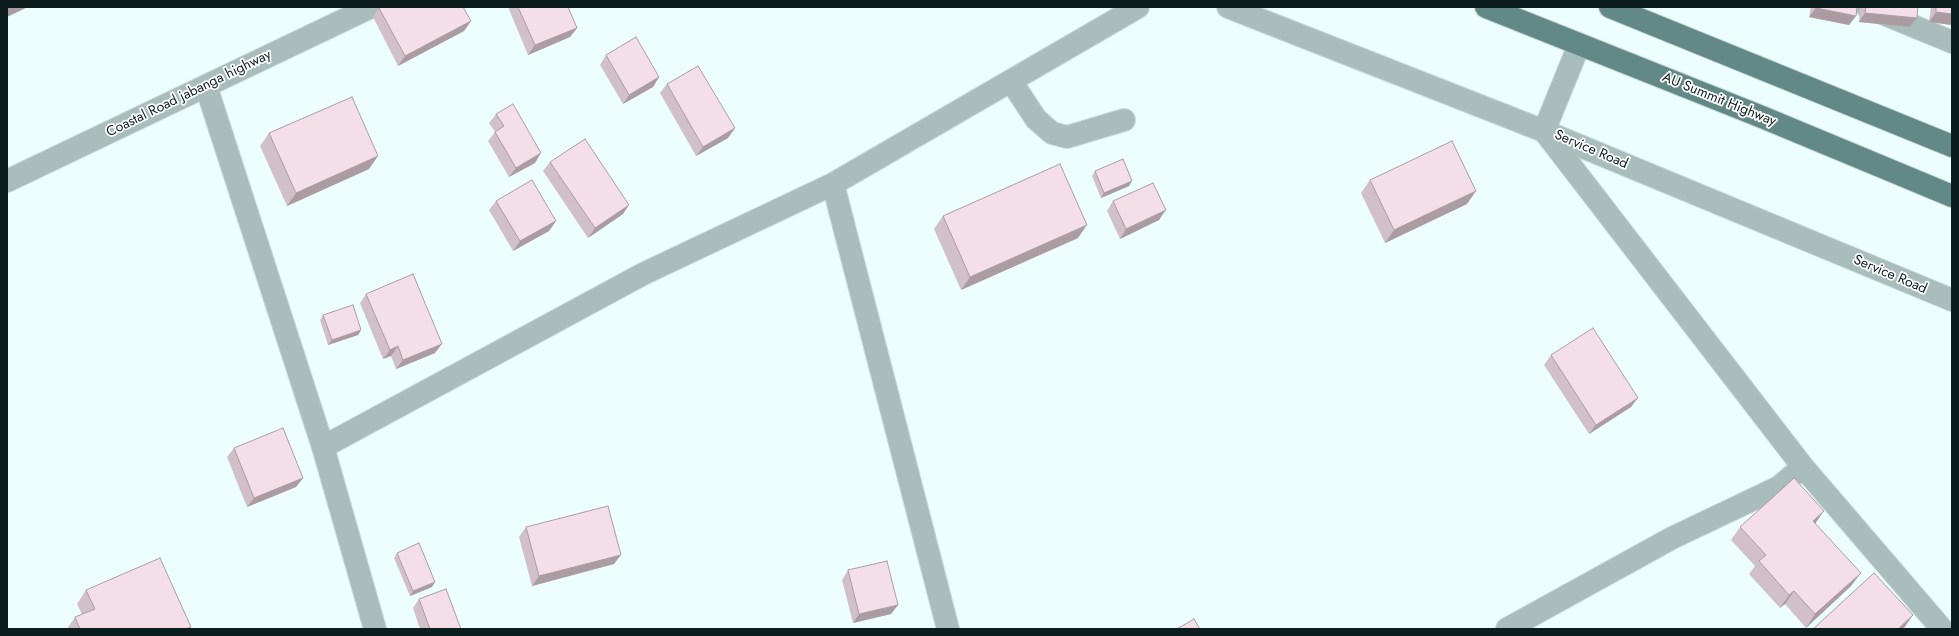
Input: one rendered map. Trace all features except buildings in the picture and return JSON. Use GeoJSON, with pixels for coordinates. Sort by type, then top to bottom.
{"type":"FeatureCollection","features":[{"type":"Feature","properties":{"kind":"main road","name":"AU Summit Highway"},"geometry":{"type":"LineString","coordinates":[[1486,7],[1762,117],[1952,196]]}},
{"type":"Feature","properties":{"kind":"main road"},"geometry":{"type":"LineString","coordinates":[[1610,7],[1952,146]]}},
{"type":"Feature","properties":{"kind":"street","name":"Coastal Road jabanga highway"},"geometry":{"type":"LineString","coordinates":[[7,181],[371,7]]}},
{"type":"Feature","properties":{"kind":"street"},"geometry":{"type":"LineString","coordinates":[[323,447],[643,274],[833,184],[1138,7]]}},
{"type":"Feature","properties":{"kind":"street","name":"Service Road"},"geometry":{"type":"LineString","coordinates":[[1228,7],[1544,131],[1952,300]]}},
{"type":"Feature","properties":{"kind":"street"},"geometry":{"type":"LineString","coordinates":[[1867,7],[1952,42]]}},
{"type":"Feature","properties":{"kind":"street"},"geometry":{"type":"LineString","coordinates":[[1579,44],[1544,131],[1803,467],[1942,629]]}},
{"type":"Feature","properties":{"kind":"street"},"geometry":{"type":"LineString","coordinates":[[1011,80],[1036,119],[1052,133],[1067,137],[1124,120]]}},
{"type":"Feature","properties":{"kind":"street"},"geometry":{"type":"LineString","coordinates":[[206,86],[323,447],[375,629]]}},
{"type":"Feature","properties":{"kind":"street"},"geometry":{"type":"LineString","coordinates":[[833,184],[948,629]]}},
{"type":"Feature","properties":{"kind":"street"},"geometry":{"type":"LineString","coordinates":[[1507,629],[1672,538],[1779,487],[1803,467]]}}]}
